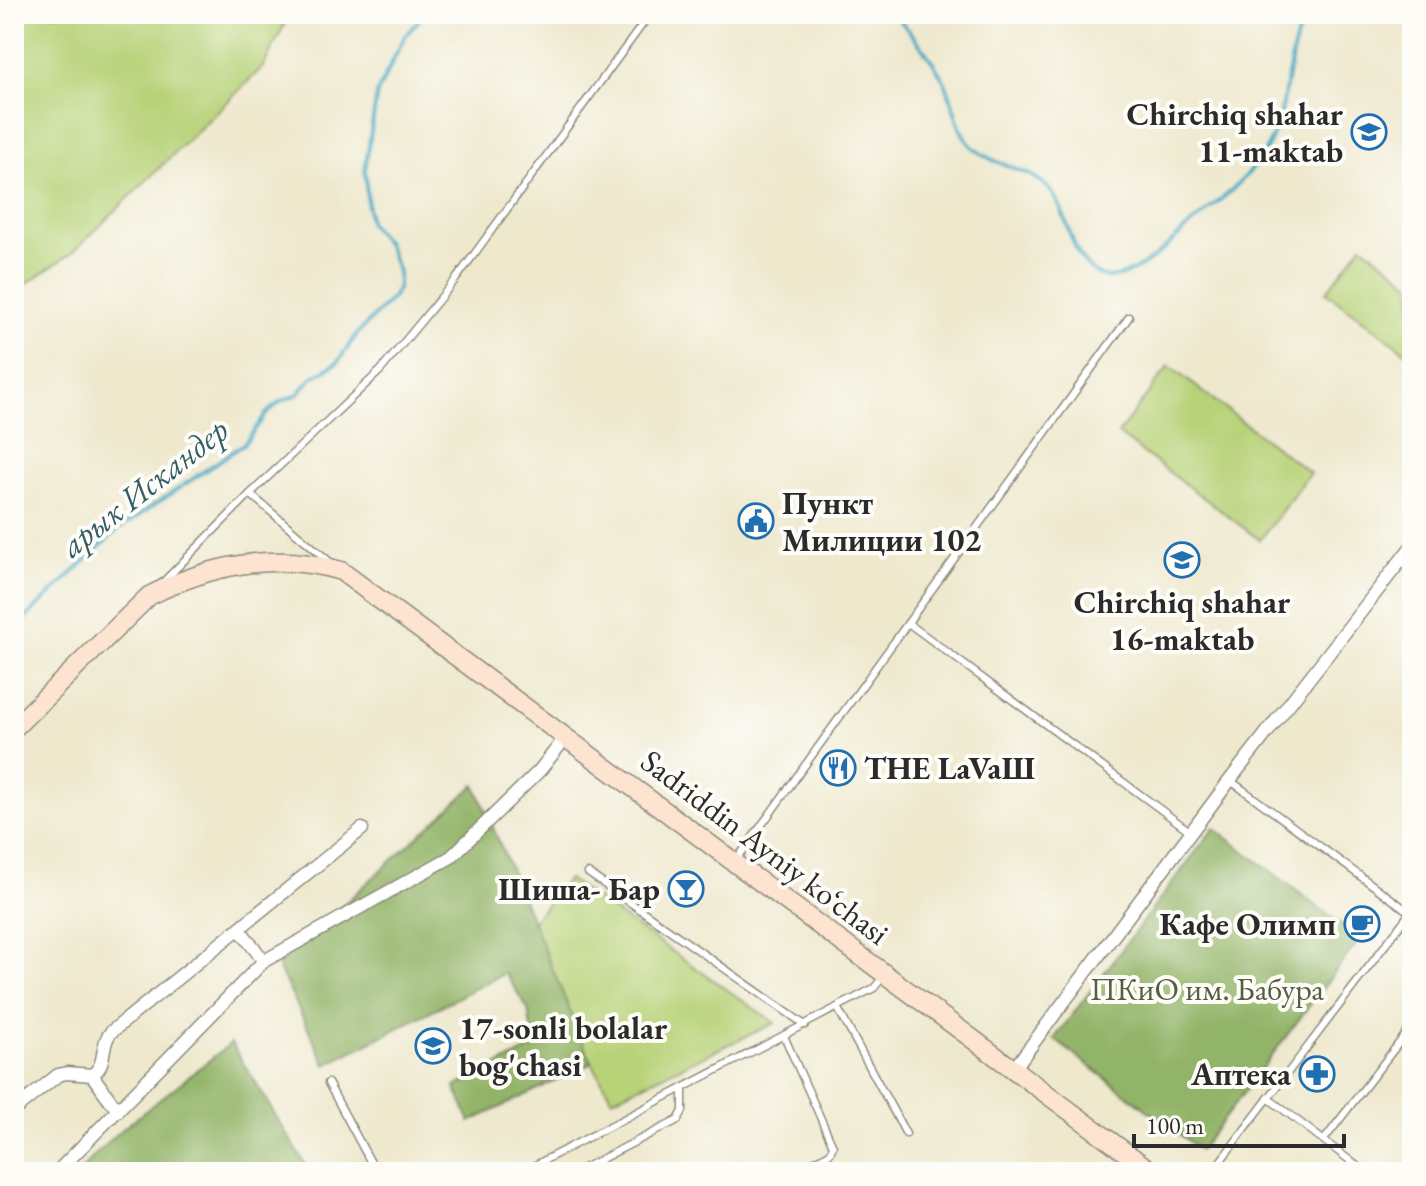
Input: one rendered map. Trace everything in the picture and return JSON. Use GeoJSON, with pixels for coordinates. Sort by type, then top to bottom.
{"type":"FeatureCollection","features":[{"type":"Feature","properties":{"kind":"street"},"geometry":{"type":"LineString","coordinates":[[1318,14],[1342,14]]}},
{"type":"Feature","properties":{"kind":"street"},"geometry":{"type":"LineString","coordinates":[[1013,1070],[1230,780],[1412,546]]}},
{"type":"Feature","properties":{"kind":"street"},"geometry":{"type":"LineString","coordinates":[[14,728],[149,596],[197,574],[246,563],[295,562],[318,564],[341,571]]}},
{"type":"Feature","properties":{"kind":"street","name":"Sadriddin Ayniy ko‘chasi"},"geometry":{"type":"LineString","coordinates":[[341,571],[1152,1172]]}},
{"type":"Feature","properties":{"kind":"street"},"geometry":{"type":"LineString","coordinates":[[57,1172],[264,961],[451,857],[540,770],[566,737]]}},
{"type":"Feature","properties":{"kind":"street"},"geometry":{"type":"LineString","coordinates":[[14,1110],[58,1075],[92,1075],[98,1071],[103,1062],[105,1039],[111,1032],[362,829]]}},
{"type":"Feature","properties":{"kind":"street"},"geometry":{"type":"LineString","coordinates":[[240,930],[264,961]]}},
{"type":"Feature","properties":{"kind":"street"},"geometry":{"type":"LineString","coordinates":[[92,1075],[118,1111]]}},
{"type":"Feature","properties":{"kind":"lane"},"geometry":{"type":"LineString","coordinates":[[149,596],[250,494],[381,370],[456,279],[650,14]]}},
{"type":"Feature","properties":{"kind":"lane"},"geometry":{"type":"LineString","coordinates":[[735,862],[1129,317]]}},
{"type":"Feature","properties":{"kind":"lane"},"geometry":{"type":"LineString","coordinates":[[250,494],[341,571]]}},
{"type":"Feature","properties":{"kind":"lane"},"geometry":{"type":"LineString","coordinates":[[908,623],[1191,832]]}},
{"type":"Feature","properties":{"kind":"lane"},"geometry":{"type":"LineString","coordinates":[[1212,1172],[1411,912],[1230,780]]}},
{"type":"Feature","properties":{"kind":"lane"},"geometry":{"type":"LineString","coordinates":[[588,873],[805,1025]]}},
{"type":"Feature","properties":{"kind":"lane"},"geometry":{"type":"LineString","coordinates":[[522,1172],[874,988],[885,975]]}},
{"type":"Feature","properties":{"kind":"lane"},"geometry":{"type":"LineString","coordinates":[[837,1007],[906,1134]]}},
{"type":"Feature","properties":{"kind":"lane"},"geometry":{"type":"LineString","coordinates":[[1324,1140],[1412,1026]]}},
{"type":"Feature","properties":{"kind":"lane"},"geometry":{"type":"LineString","coordinates":[[784,1036],[833,1146],[830,1153],[794,1172]]}},
{"type":"Feature","properties":{"kind":"lane"},"geometry":{"type":"LineString","coordinates":[[328,1083],[376,1172]]}},
{"type":"Feature","properties":{"kind":"lane"},"geometry":{"type":"LineString","coordinates":[[576,1172],[678,1120],[685,1102],[683,1088]]}},
{"type":"Feature","properties":{"kind":"lane"},"geometry":{"type":"LineString","coordinates":[[1268,1098],[1365,1172]]}},
{"type":"Feature","properties":{"kind":"green space"},"geometry":{"type":"Polygon","coordinates":[[[14,14],[290,14],[263,67],[72,253],[14,292],[14,14]]]}},
{"type":"Feature","properties":{"kind":"green space"},"geometry":{"type":"Polygon","coordinates":[[[1362,245],[1412,284],[1412,357],[1326,292],[1362,245]]]}},
{"type":"Feature","properties":{"kind":"green space"},"geometry":{"type":"Polygon","coordinates":[[[1169,366],[1310,473],[1260,540],[1118,434],[1169,366]]]}},
{"type":"Feature","properties":{"kind":"green space"},"geometry":{"type":"Polygon","coordinates":[[[475,785],[592,1063],[470,1122],[455,1087],[534,1047],[528,1009],[505,973],[326,1065],[277,965],[475,785]]]}},
{"type":"Feature","properties":{"kind":"green space","name":"ПКиО им. Бабура"},"geometry":{"type":"Polygon","coordinates":[[[1214,828],[1360,939],[1200,1150],[1054,1039],[1214,828]]]}},
{"type":"Feature","properties":{"kind":"green space"},"geometry":{"type":"Polygon","coordinates":[[[568,879],[775,1023],[612,1099],[592,1063],[531,923],[568,879]]]}},
{"type":"Feature","properties":{"kind":"green space"},"geometry":{"type":"Polygon","coordinates":[[[231,1043],[310,1172],[79,1172],[116,1134],[231,1043]]]}},
{"type":"Feature","properties":{"kind":"waterway","name":"арык Искандер"},"geometry":{"type":"LineString","coordinates":[[14,629],[116,531],[244,444],[267,413],[281,401],[297,395],[312,378],[337,363],[357,334],[392,298],[398,288],[398,272],[387,244],[369,223],[365,170],[377,93],[405,36],[424,14]]}},
{"type":"Feature","properties":{"kind":"waterway","name":"арык Искандер"},"geometry":{"type":"LineString","coordinates":[[894,14],[920,44],[942,77],[967,141],[982,154],[1041,181],[1056,198],[1081,258],[1089,268],[1105,277],[1132,271],[1154,257],[1228,194],[1256,164],[1278,119],[1294,48],[1306,14]]}},
{"type":"Feature","properties":{"kind":"place","name":"Chirchiq shahar 11-maktab"},"geometry":{"type":"Point","coordinates":[1369,132]}},
{"type":"Feature","properties":{"kind":"place","name":"Пункт Милиции 102"},"geometry":{"type":"Point","coordinates":[756,521]}},
{"type":"Feature","properties":{"kind":"place","name":"Chirchiq shahar 16-maktab"},"geometry":{"type":"Point","coordinates":[1182,560]}},
{"type":"Feature","properties":{"kind":"place","name":"THE LaVaШ"},"geometry":{"type":"Point","coordinates":[838,768]}},
{"type":"Feature","properties":{"kind":"place","name":"Шиша- Бар"},"geometry":{"type":"Point","coordinates":[686,889]}},
{"type":"Feature","properties":{"kind":"place","name":"Кафе Олимп"},"geometry":{"type":"Point","coordinates":[1362,924]}},
{"type":"Feature","properties":{"kind":"place","name":"17-sonli bolalar bog'chasi"},"geometry":{"type":"Point","coordinates":[433,1046]}},
{"type":"Feature","properties":{"kind":"place","name":"Аптека"},"geometry":{"type":"Point","coordinates":[1317,1074]}}]}
